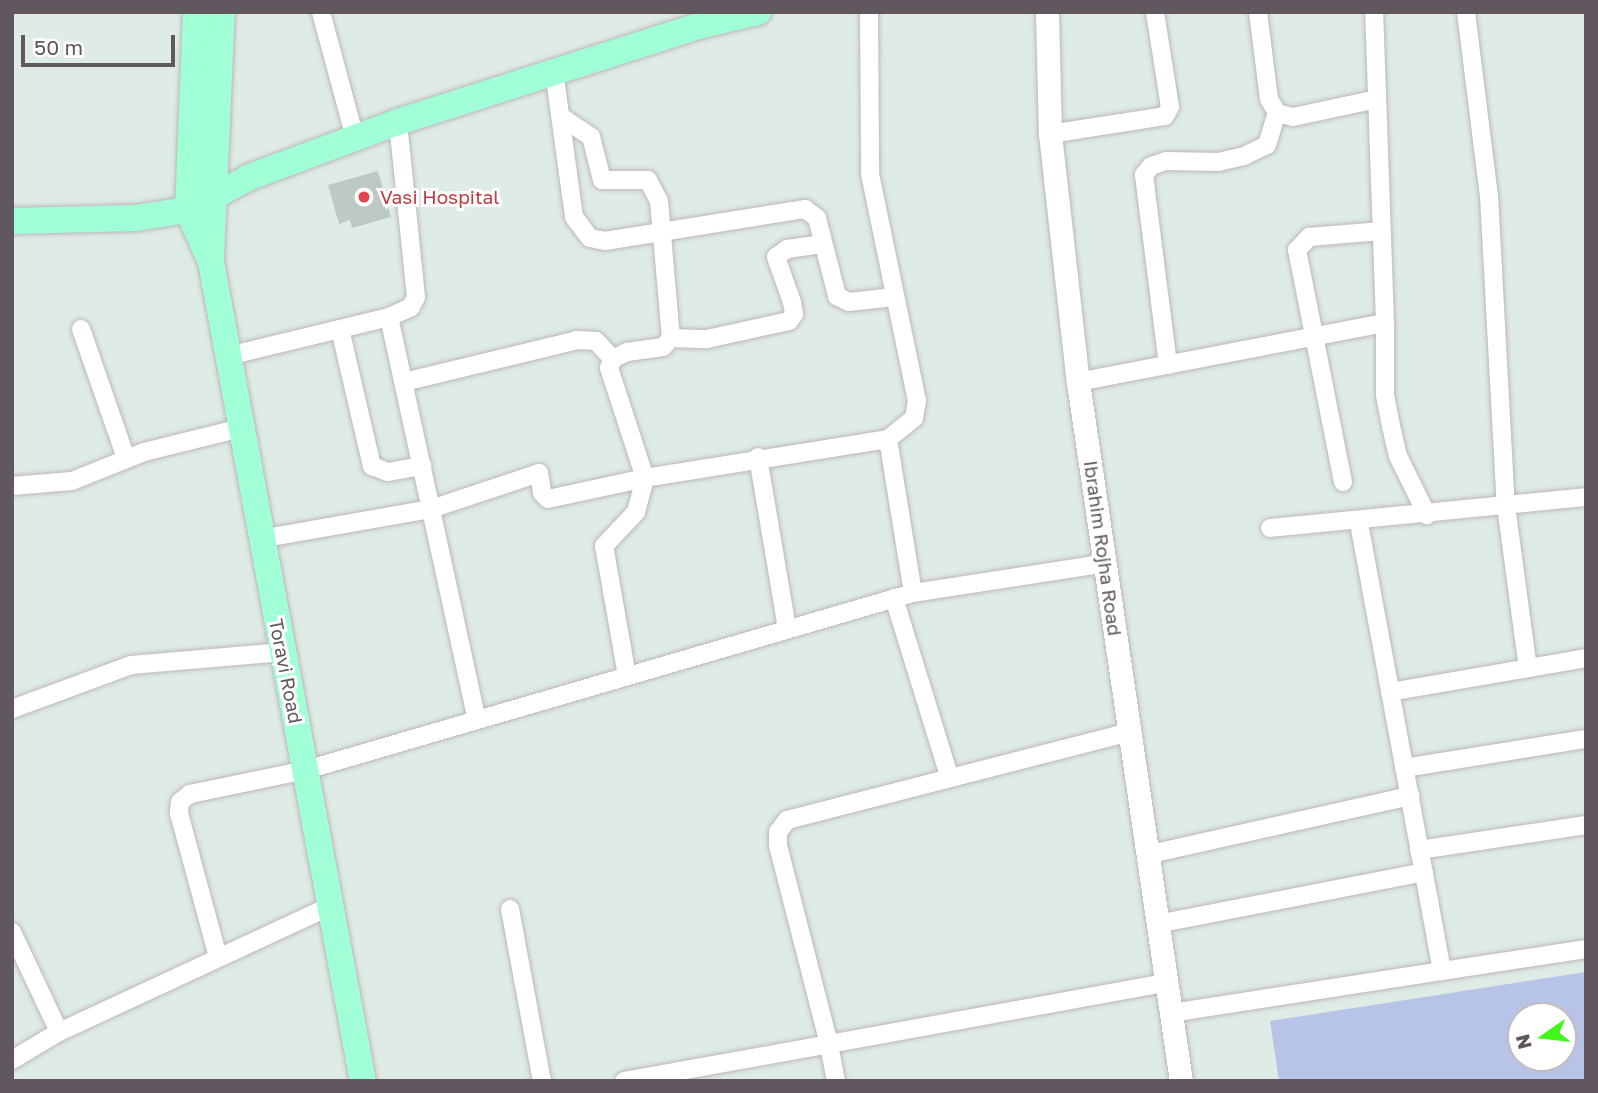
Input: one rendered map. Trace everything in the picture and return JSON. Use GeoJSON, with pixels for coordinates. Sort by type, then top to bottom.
{"type":"FeatureCollection","features":[{"type":"Feature","properties":{"kind":"main road"},"geometry":{"type":"LineString","coordinates":[[196,12],[188,210],[211,262]]}},
{"type":"Feature","properties":{"kind":"main road"},"geometry":{"type":"LineString","coordinates":[[211,262],[217,197],[222,12]]}},
{"type":"Feature","properties":{"kind":"main road"},"geometry":{"type":"LineString","coordinates":[[12,221],[135,218],[188,210],[217,197],[250,177],[398,122],[698,26],[758,12]]}},
{"type":"Feature","properties":{"kind":"main road","name":"Toravi Road"},"geometry":{"type":"LineString","coordinates":[[211,262],[260,539],[332,905],[363,1081]]}},
{"type":"Feature","properties":{"kind":"street"},"geometry":{"type":"LineString","coordinates":[[321,12],[355,138]]}},
{"type":"Feature","properties":{"kind":"street"},"geometry":{"type":"LineString","coordinates":[[260,539],[431,509],[539,473],[542,493],[548,499],[758,457],[888,439],[914,418],[917,400],[870,174],[869,12]]}},
{"type":"Feature","properties":{"kind":"street","name":"Ibrahim Rojha Road"},"geometry":{"type":"LineString","coordinates":[[1047,12],[1050,134],[1079,382],[1107,563],[1127,733],[1181,1081]]}},
{"type":"Feature","properties":{"kind":"street"},"geometry":{"type":"LineString","coordinates":[[1050,134],[1165,116],[1170,107],[1156,12]]}},
{"type":"Feature","properties":{"kind":"street"},"geometry":{"type":"LineString","coordinates":[[1258,12],[1269,99],[1277,113],[1293,117],[1377,99]]}},
{"type":"Feature","properties":{"kind":"street"},"geometry":{"type":"LineString","coordinates":[[1374,12],[1385,395],[1398,456],[1427,515]]}},
{"type":"Feature","properties":{"kind":"street"},"geometry":{"type":"LineString","coordinates":[[1466,12],[1489,196],[1506,506],[1528,668]]}},
{"type":"Feature","properties":{"kind":"street"},"geometry":{"type":"LineString","coordinates":[[554,71],[574,217],[590,238],[605,241],[661,234],[805,209],[817,218],[837,296],[849,302],[895,297]]}},
{"type":"Feature","properties":{"kind":"street"},"geometry":{"type":"LineString","coordinates":[[1168,365],[1144,175],[1151,166],[1166,161],[1218,162],[1244,156],[1267,145],[1277,113]]}},
{"type":"Feature","properties":{"kind":"street"},"geometry":{"type":"LineString","coordinates":[[561,117],[591,137],[602,180],[648,180],[655,187],[661,234],[671,338],[663,347],[627,352],[613,359],[608,368],[645,478],[636,512],[604,546],[626,676]]}},
{"type":"Feature","properties":{"kind":"street"},"geometry":{"type":"LineString","coordinates":[[228,356],[389,317],[411,307],[416,297],[398,122]]}},
{"type":"Feature","properties":{"kind":"street"},"geometry":{"type":"LineString","coordinates":[[1343,482],[1312,338],[1297,250],[1301,242],[1382,231]]}},
{"type":"Feature","properties":{"kind":"street"},"geometry":{"type":"LineString","coordinates":[[671,338],[707,339],[789,321],[794,314],[792,302],[776,257],[787,249],[822,244]]}},
{"type":"Feature","properties":{"kind":"street"},"geometry":{"type":"LineString","coordinates":[[389,317],[477,720]]}},
{"type":"Feature","properties":{"kind":"street"},"geometry":{"type":"LineString","coordinates":[[1079,382],[1385,323]]}},
{"type":"Feature","properties":{"kind":"street"},"geometry":{"type":"LineString","coordinates":[[81,329],[126,458]]}},
{"type":"Feature","properties":{"kind":"street"},"geometry":{"type":"LineString","coordinates":[[340,329],[372,466],[388,472],[422,466]]}},
{"type":"Feature","properties":{"kind":"street"},"geometry":{"type":"LineString","coordinates":[[404,382],[577,340],[596,341],[613,359]]}},
{"type":"Feature","properties":{"kind":"street"},"geometry":{"type":"LineString","coordinates":[[12,486],[72,481],[126,458],[241,428]]}},
{"type":"Feature","properties":{"kind":"street"},"geometry":{"type":"LineString","coordinates":[[888,439],[914,593]]}},
{"type":"Feature","properties":{"kind":"street"},"geometry":{"type":"LineString","coordinates":[[758,457],[787,629]]}},
{"type":"Feature","properties":{"kind":"street"},"geometry":{"type":"LineString","coordinates":[[1270,528],[1359,522],[1586,497]]}},
{"type":"Feature","properties":{"kind":"street"},"geometry":{"type":"LineString","coordinates":[[1359,522],[1442,971]]}},
{"type":"Feature","properties":{"kind":"street"},"geometry":{"type":"LineString","coordinates":[[218,957],[180,802],[190,794],[306,770],[894,598],[1107,563]]}},
{"type":"Feature","properties":{"kind":"street"},"geometry":{"type":"LineString","coordinates":[[894,598],[949,776]]}},
{"type":"Feature","properties":{"kind":"street"},"geometry":{"type":"LineString","coordinates":[[12,709],[131,665],[283,652]]}},
{"type":"Feature","properties":{"kind":"street"},"geometry":{"type":"LineString","coordinates":[[1390,692],[1586,657]]}},
{"type":"Feature","properties":{"kind":"street"},"geometry":{"type":"LineString","coordinates":[[836,1081],[778,832],[793,818],[949,776],[1127,733]]}},
{"type":"Feature","properties":{"kind":"street"},"geometry":{"type":"LineString","coordinates":[[1404,768],[1586,739]]}},
{"type":"Feature","properties":{"kind":"street"},"geometry":{"type":"LineString","coordinates":[[1146,855],[1410,796]]}},
{"type":"Feature","properties":{"kind":"street"},"geometry":{"type":"LineString","coordinates":[[1419,850],[1586,825]]}},
{"type":"Feature","properties":{"kind":"street"},"geometry":{"type":"LineString","coordinates":[[1157,924],[1424,873]]}},
{"type":"Feature","properties":{"kind":"street"},"geometry":{"type":"LineString","coordinates":[[12,1060],[58,1031],[332,905]]}},
{"type":"Feature","properties":{"kind":"street"},"geometry":{"type":"LineString","coordinates":[[510,909],[542,1081]]}},
{"type":"Feature","properties":{"kind":"street"},"geometry":{"type":"LineString","coordinates":[[12,932],[20,971],[58,1031]]}},
{"type":"Feature","properties":{"kind":"street"},"geometry":{"type":"LineString","coordinates":[[1171,1013],[1586,949]]}},
{"type":"Feature","properties":{"kind":"street"},"geometry":{"type":"LineString","coordinates":[[624,1081],[1166,983]]}},
{"type":"Feature","properties":{"kind":"shaded area"},"geometry":{"type":"Polygon","coordinates":[[[1586,972],[1586,1081],[1279,1081],[1270,1021],[1586,972]]]}},
{"type":"Feature","properties":{"kind":"building"},"geometry":{"type":"Polygon","coordinates":[[[378,171],[391,217],[352,228],[350,220],[339,224],[328,185],[378,171]]]}},
{"type":"Feature","properties":{"kind":"place","name":"Vasi Hospital"},"geometry":{"type":"Point","coordinates":[364,197]}}]}
